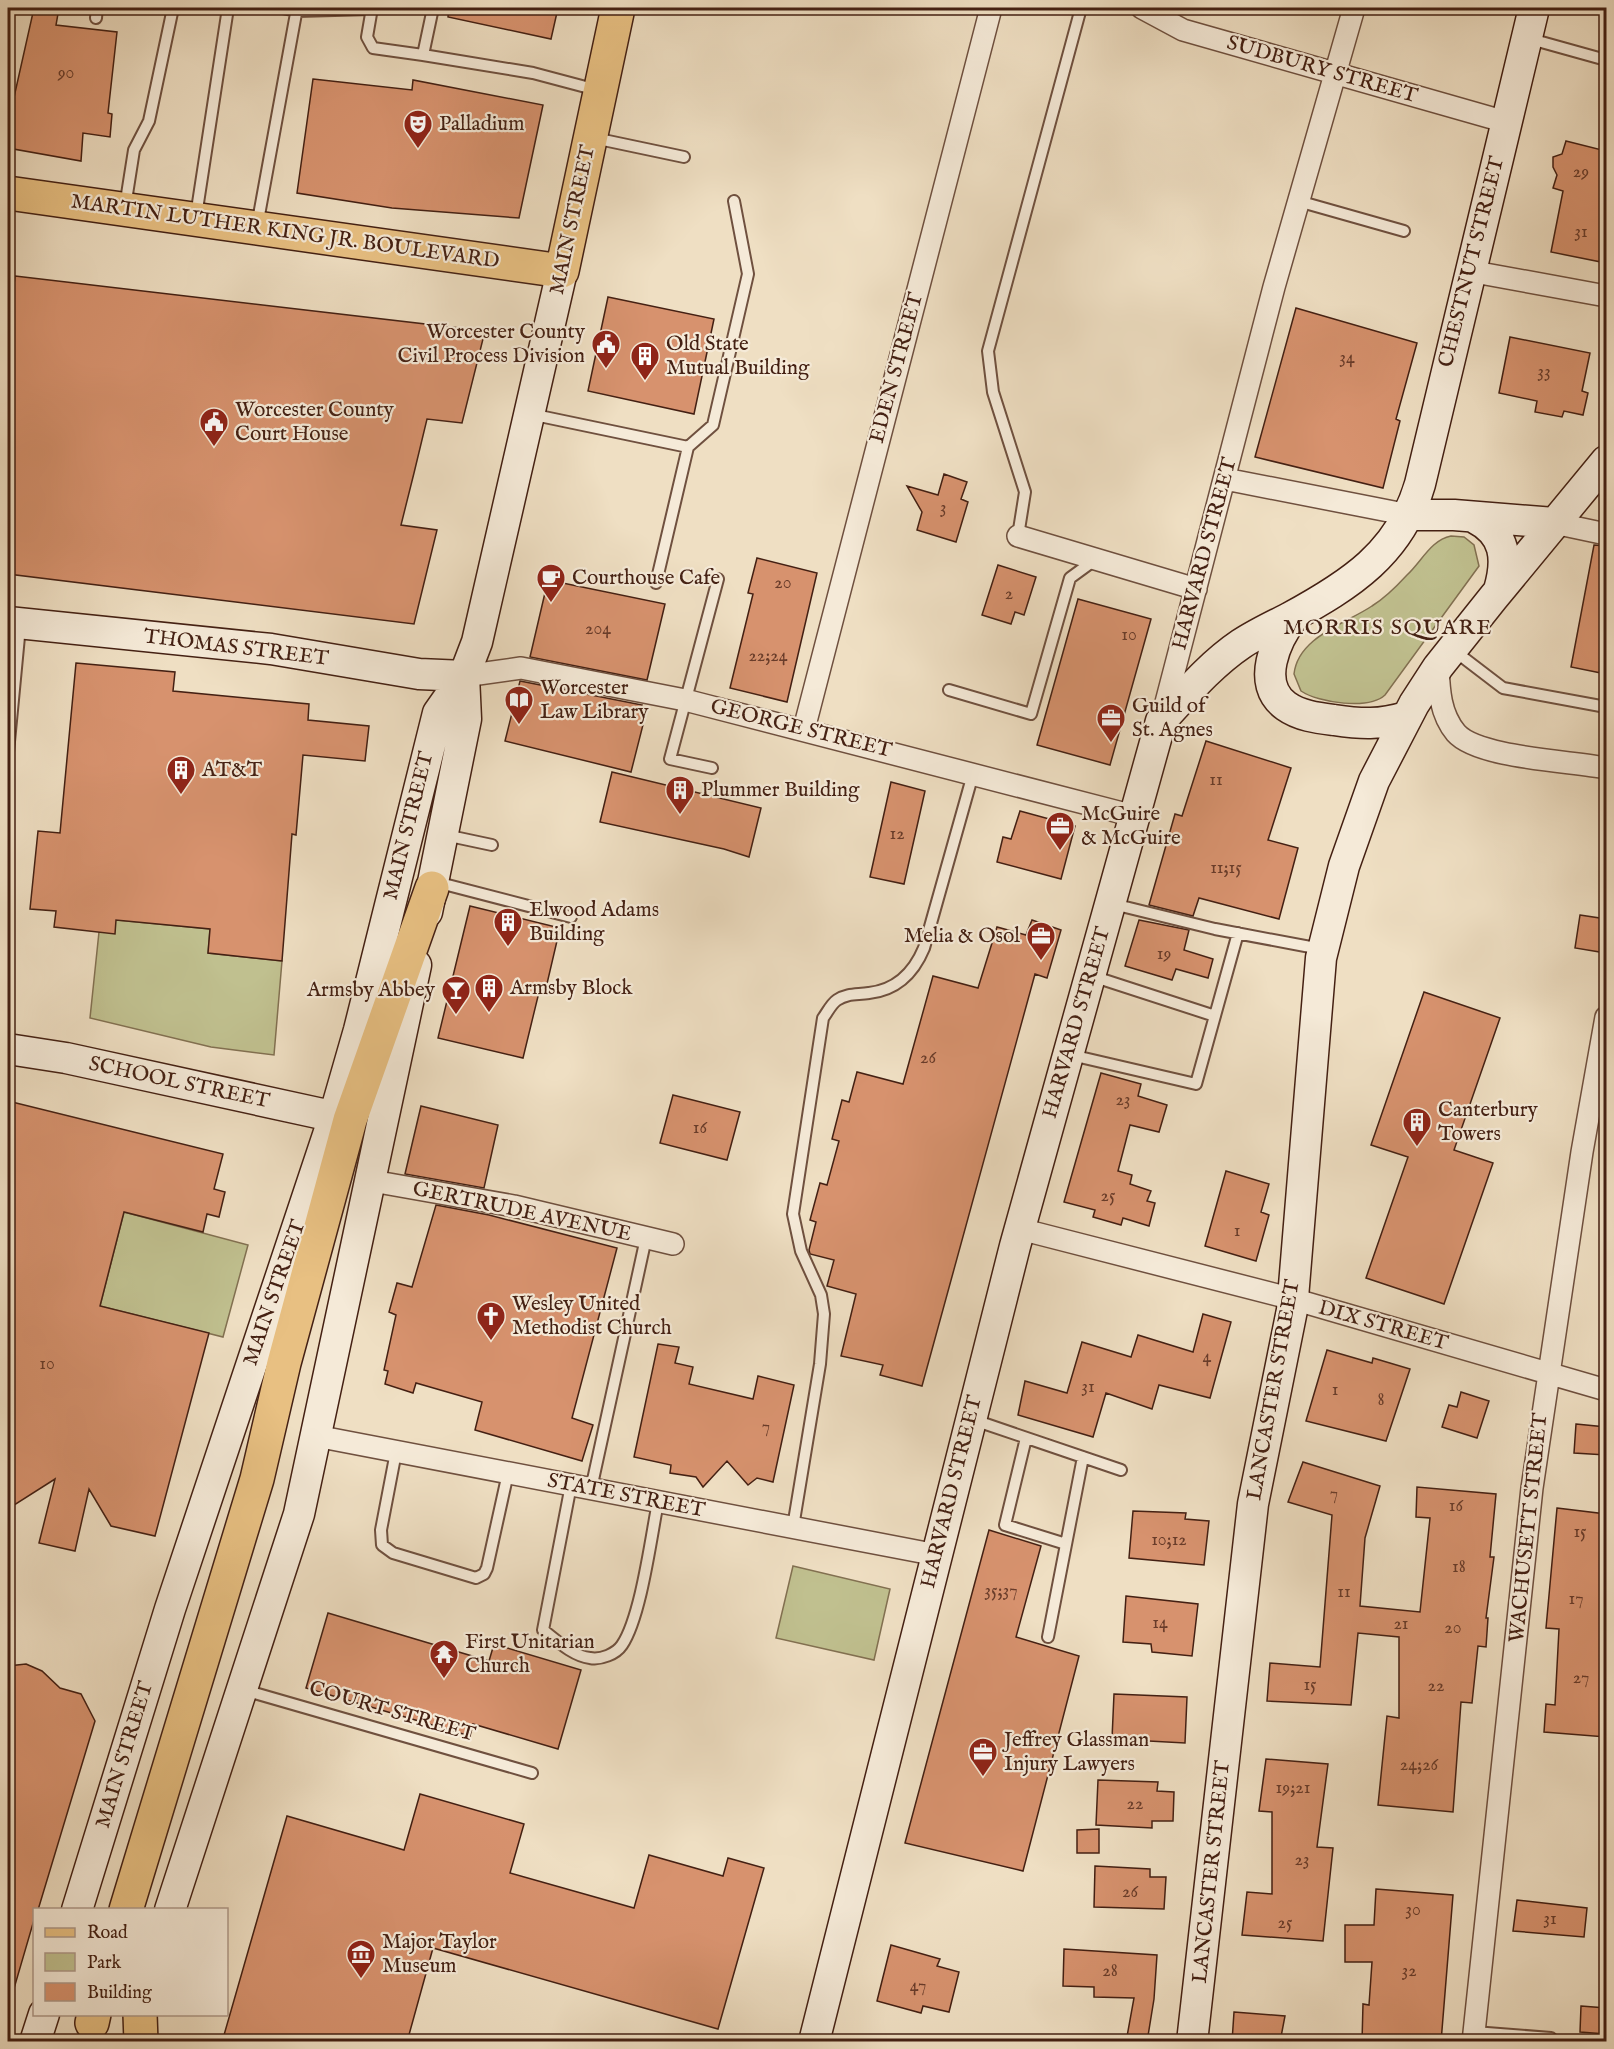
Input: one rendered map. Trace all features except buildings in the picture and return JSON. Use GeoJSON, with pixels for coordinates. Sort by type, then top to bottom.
{"type":"FeatureCollection","features":[{"type":"Feature","properties":{"kind":"main road","name":"MAIN STREET"},"geometry":{"type":"LineString","coordinates":[[78,1908],[167,1620],[342,1119],[359,1030],[438,713],[464,676],[477,642],[562,271],[618,8]]}},
{"type":"Feature","properties":{"kind":"main road","name":"CHESTNUT STREET"},"geometry":{"type":"LineString","coordinates":[[1413,524],[1420,484],[1469,271],[1534,8]]}},
{"type":"Feature","properties":{"kind":"main road","name":"MARTIN LUTHER KING JR. BOULEVARD"},"geometry":{"type":"LineString","coordinates":[[8,194],[562,271]]}},
{"type":"Feature","properties":{"kind":"main road","name":"LANCASTER STREET"},"geometry":{"type":"LineString","coordinates":[[1192,2042],[1253,1504],[1293,1299],[1323,949],[1358,821],[1378,772],[1406,717],[1445,658],[1499,590],[1554,523],[1603,470]]}},
{"type":"Feature","properties":{"kind":"main road"},"geometry":{"type":"LineString","coordinates":[[1161,721],[1215,665],[1241,644],[1295,615],[1367,568],[1413,524],[1454,515],[1554,523]]}},
{"type":"Feature","properties":{"kind":"main road"},"geometry":{"type":"LineString","coordinates":[[1475,518],[1490,525],[1500,542],[1504,556],[1504,572],[1499,590]]}},
{"type":"Feature","properties":{"kind":"main road"},"geometry":{"type":"LineString","coordinates":[[1295,615],[1276,642],[1272,664],[1272,682],[1284,705],[1308,716],[1367,725],[1384,724],[1406,717]]}},
{"type":"Feature","properties":{"kind":"main road","name":"THOMAS STREET"},"geometry":{"type":"LineString","coordinates":[[14,622],[270,649],[419,674],[464,676]]}},
{"type":"Feature","properties":{"kind":"main road","name":"MAIN STREET"},"geometry":{"type":"LineString","coordinates":[[171,1908],[299,1514],[372,1181],[466,719],[464,676]]}},
{"type":"Feature","properties":{"kind":"main road","name":"HARVARD STREET"},"geometry":{"type":"LineString","coordinates":[[814,2042],[1020,1229],[1161,721]]}},
{"type":"Feature","properties":{"kind":"main road"},"geometry":{"type":"LineString","coordinates":[[127,1908],[257,1479],[342,1119],[432,885]]}},
{"type":"Feature","properties":{"kind":"main road","name":"SCHOOL STREET"},"geometry":{"type":"LineString","coordinates":[[8,1049],[66,1058],[342,1119]]}},
{"type":"Feature","properties":{"kind":"main road"},"geometry":{"type":"LineString","coordinates":[[35,2042],[43,2016]]}},
{"type":"Feature","properties":{"kind":"main road"},"geometry":{"type":"LineString","coordinates":[[49,2016],[50,2042]]}},
{"type":"Feature","properties":{"kind":"main road"},"geometry":{"type":"LineString","coordinates":[[128,2042],[137,2016]]}},
{"type":"Feature","properties":{"kind":"main road"},"geometry":{"type":"LineString","coordinates":[[138,2016],[141,2042]]}},
{"type":"Feature","properties":{"kind":"street","name":"EDEN STREET"},"geometry":{"type":"LineString","coordinates":[[804,729],[991,8]]}},
{"type":"Feature","properties":{"kind":"street","name":"SUDBURY STREET"},"geometry":{"type":"LineString","coordinates":[[1142,8],[1183,30],[1506,122]]}},
{"type":"Feature","properties":{"kind":"street","name":"HARVARD STREET"},"geometry":{"type":"LineString","coordinates":[[1161,721],[1298,201],[1354,8]]}},
{"type":"Feature","properties":{"kind":"street"},"geometry":{"type":"LineString","coordinates":[[1469,271],[1606,296]]}},
{"type":"Feature","properties":{"kind":"street"},"geometry":{"type":"LineString","coordinates":[[1225,478],[1413,524]]}},
{"type":"Feature","properties":{"kind":"street"},"geometry":{"type":"LineString","coordinates":[[1554,523],[1606,534]]}},
{"type":"Feature","properties":{"kind":"street"},"geometry":{"type":"LineString","coordinates":[[1018,536],[1197,589]]}},
{"type":"Feature","properties":{"kind":"street"},"geometry":{"type":"LineString","coordinates":[[1445,658],[1439,692],[1444,713],[1455,732],[1466,742],[1496,751],[1606,768]]}},
{"type":"Feature","properties":{"kind":"street","name":"GEORGE STREET"},"geometry":{"type":"LineString","coordinates":[[464,676],[521,668],[685,700],[1134,816]]}},
{"type":"Feature","properties":{"kind":"street","name":"WACHUSETT STREET"},"geometry":{"type":"LineString","coordinates":[[1474,2037],[1530,1500],[1547,1373],[1598,1113],[1606,1017]]}},
{"type":"Feature","properties":{"kind":"street","name":"GERTRUDE AVENUE"},"geometry":{"type":"LineString","coordinates":[[372,1181],[514,1206],[673,1244]]}},
{"type":"Feature","properties":{"kind":"street","name":"DIX STREET"},"geometry":{"type":"LineString","coordinates":[[1020,1229],[1293,1299],[1606,1390]]}},
{"type":"Feature","properties":{"kind":"street","name":"STATE STREET"},"geometry":{"type":"LineString","coordinates":[[316,1436],[937,1555]]}},
{"type":"Feature","properties":{"kind":"lane"},"geometry":{"type":"LineString","coordinates":[[124,210],[134,150],[149,121],[173,8]]}},
{"type":"Feature","properties":{"kind":"lane"},"geometry":{"type":"LineString","coordinates":[[195,220],[228,8]]}},
{"type":"Feature","properties":{"kind":"lane"},"geometry":{"type":"LineString","coordinates":[[282,8],[372,8],[367,37],[373,48],[533,73],[600,91]]}},
{"type":"Feature","properties":{"kind":"lane"},"geometry":{"type":"LineString","coordinates":[[423,55],[433,8]]}},
{"type":"Feature","properties":{"kind":"lane"},"geometry":{"type":"LineString","coordinates":[[1018,536],[1025,492],[993,392],[988,351],[1081,8]]}},
{"type":"Feature","properties":{"kind":"lane"},"geometry":{"type":"LineString","coordinates":[[257,228],[297,9]]}},
{"type":"Feature","properties":{"kind":"lane"},"geometry":{"type":"LineString","coordinates":[[1527,38],[1606,60]]}},
{"type":"Feature","properties":{"kind":"lane"},"geometry":{"type":"LineString","coordinates":[[591,138],[684,157]]}},
{"type":"Feature","properties":{"kind":"lane"},"geometry":{"type":"LineString","coordinates":[[656,583],[688,447],[713,425],[748,274],[734,201]]}},
{"type":"Feature","properties":{"kind":"lane"},"geometry":{"type":"LineString","coordinates":[[1298,201],[1404,231]]}},
{"type":"Feature","properties":{"kind":"lane"},"geometry":{"type":"LineString","coordinates":[[530,414],[688,447]]}},
{"type":"Feature","properties":{"kind":"lane"},"geometry":{"type":"LineString","coordinates":[[950,690],[1031,714],[1070,578],[1096,559]]}},
{"type":"Feature","properties":{"kind":"lane"},"geometry":{"type":"LineString","coordinates":[[712,768],[670,759],[718,579]]}},
{"type":"Feature","properties":{"kind":"lane"},"geometry":{"type":"LineString","coordinates":[[8,752],[14,622]]}},
{"type":"Feature","properties":{"kind":"lane"},"geometry":{"type":"LineString","coordinates":[[1445,658],[1503,687],[1606,707]]}},
{"type":"Feature","properties":{"kind":"lane"},"geometry":{"type":"LineString","coordinates":[[793,1527],[820,1364],[824,1314],[821,1295],[801,1251],[793,1214],[823,1018],[836,1000],[851,993],[870,993],[887,989],[915,968],[924,948],[973,774]]}},
{"type":"Feature","properties":{"kind":"lane"},"geometry":{"type":"LineString","coordinates":[[442,834],[492,845]]}},
{"type":"Feature","properties":{"kind":"lane"},"geometry":{"type":"LineString","coordinates":[[432,885],[571,916]]}},
{"type":"Feature","properties":{"kind":"lane"},"geometry":{"type":"LineString","coordinates":[[1110,903],[1238,933],[1323,949]]}},
{"type":"Feature","properties":{"kind":"lane"},"geometry":{"type":"LineString","coordinates":[[1068,1055],[1196,1084],[1238,933]]}},
{"type":"Feature","properties":{"kind":"lane"},"geometry":{"type":"LineString","coordinates":[[1090,975],[1215,1016]]}},
{"type":"Feature","properties":{"kind":"lane"},"geometry":{"type":"LineString","coordinates":[[646,1238],[543,1630],[565,1646],[589,1658],[606,1657],[621,1646],[633,1624],[658,1502]]}},
{"type":"Feature","properties":{"kind":"lane"},"geometry":{"type":"LineString","coordinates":[[971,1419],[1121,1470]]}},
{"type":"Feature","properties":{"kind":"lane"},"geometry":{"type":"LineString","coordinates":[[1026,1438],[1005,1525],[1066,1544]]}},
{"type":"Feature","properties":{"kind":"lane"},"geometry":{"type":"LineString","coordinates":[[396,1452],[381,1530],[382,1545],[393,1553],[476,1578],[488,1569],[508,1473]]}},
{"type":"Feature","properties":{"kind":"lane"},"geometry":{"type":"LineString","coordinates":[[1048,1637],[1083,1457]]}},
{"type":"Feature","properties":{"kind":"lane","name":"COURT STREET"},"geometry":{"type":"LineString","coordinates":[[242,1689],[532,1773]]}},
{"type":"Feature","properties":{"kind":"lane"},"geometry":{"type":"LineString","coordinates":[[1474,2037],[1551,2038]]}},
{"type":"Feature","properties":{"kind":"green space"},"geometry":{"type":"Polygon","coordinates":[[[1451,536],[1464,537],[1474,545],[1479,566],[1385,695],[1378,700],[1368,702],[1344,703],[1319,699],[1301,691],[1294,674],[1297,661],[1304,650],[1324,633],[1381,599],[1403,579],[1432,546],[1451,536]]]}},
{"type":"Feature","properties":{"kind":"green space"},"geometry":{"type":"Polygon","coordinates":[[[116,920],[210,929],[208,953],[282,961],[274,1055],[211,1047],[90,1018],[99,932],[116,920]]]}},
{"type":"Feature","properties":{"kind":"green space"},"geometry":{"type":"Polygon","coordinates":[[[124,1212],[248,1245],[223,1337],[100,1306],[124,1212]]]}},
{"type":"Feature","properties":{"kind":"green space"},"geometry":{"type":"Polygon","coordinates":[[[793,1566],[890,1589],[874,1660],[776,1638],[793,1566]]]}},
{"type":"Feature","properties":{"kind":"place","name":"Palladium"},"geometry":{"type":"Point","coordinates":[418,150]}},
{"type":"Feature","properties":{"kind":"place","name":"Worcester County Civil Process Division"},"geometry":{"type":"Point","coordinates":[606,370]}},
{"type":"Feature","properties":{"kind":"place","name":"Old State Mutual Building"},"geometry":{"type":"Point","coordinates":[645,382]}},
{"type":"Feature","properties":{"kind":"place","name":"Worcester County Court House"},"geometry":{"type":"Point","coordinates":[214,448]}},
{"type":"Feature","properties":{"kind":"place","name":"Courthouse Cafe"},"geometry":{"type":"Point","coordinates":[551,604]}},
{"type":"Feature","properties":{"kind":"place","name":"Worcester Law Library"},"geometry":{"type":"Point","coordinates":[519,726]}},
{"type":"Feature","properties":{"kind":"place","name":"Guild of St. Agnes"},"geometry":{"type":"Point","coordinates":[1111,744]}},
{"type":"Feature","properties":{"kind":"place","name":"AT&T"},"geometry":{"type":"Point","coordinates":[181,796]}},
{"type":"Feature","properties":{"kind":"place","name":"Plummer Building"},"geometry":{"type":"Point","coordinates":[680,816]}},
{"type":"Feature","properties":{"kind":"place","name":"McGuire & McGuire"},"geometry":{"type":"Point","coordinates":[1060,852]}},
{"type":"Feature","properties":{"kind":"place","name":"Elwood Adams Building"},"geometry":{"type":"Point","coordinates":[508,948]}},
{"type":"Feature","properties":{"kind":"place","name":"Melia & Osol"},"geometry":{"type":"Point","coordinates":[1041,962]}},
{"type":"Feature","properties":{"kind":"place","name":"Armsby Block"},"geometry":{"type":"Point","coordinates":[489,1014]}},
{"type":"Feature","properties":{"kind":"place","name":"Armsby Abbey"},"geometry":{"type":"Point","coordinates":[456,1016]}},
{"type":"Feature","properties":{"kind":"place","name":"Canterbury Towers"},"geometry":{"type":"Point","coordinates":[1417,1148]}},
{"type":"Feature","properties":{"kind":"place","name":"Wesley United Methodist Church"},"geometry":{"type":"Point","coordinates":[491,1342]}},
{"type":"Feature","properties":{"kind":"place","name":"First Unitarian Church"},"geometry":{"type":"Point","coordinates":[444,1680]}},
{"type":"Feature","properties":{"kind":"place","name":"Jeffrey Glassman Injury Lawyers"},"geometry":{"type":"Point","coordinates":[983,1778]}},
{"type":"Feature","properties":{"kind":"place","name":"Major Taylor Museum"},"geometry":{"type":"Point","coordinates":[361,1980]}},
{"type":"Feature","properties":{"kind":"district","name":"MORRIS SQUARE"},"geometry":{"type":"Point","coordinates":[1388,628]}}]}
